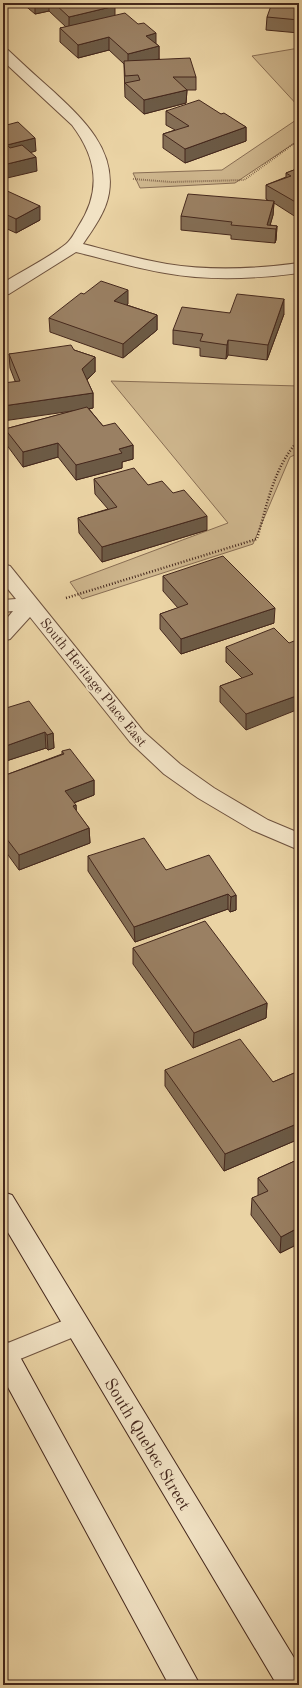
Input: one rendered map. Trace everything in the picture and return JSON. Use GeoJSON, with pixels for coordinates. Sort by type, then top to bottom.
{"type":"FeatureCollection","features":[{"type":"Feature","properties":{"kind":"street"},"geometry":{"type":"LineString","coordinates":[[3,53],[77,122],[88,136],[98,157],[102,177],[101,194],[92,218],[73,247],[3,290]]}},
{"type":"Feature","properties":{"kind":"street"},"geometry":{"type":"LineString","coordinates":[[73,247],[146,265],[183,271],[242,274],[299,268]]}},
{"type":"Feature","properties":{"kind":"street","name":"South Heritage Place East"},"geometry":{"type":"LineString","coordinates":[[3,570],[137,737],[166,764],[206,793],[260,824],[299,842]]}},
{"type":"Feature","properties":{"kind":"street"},"geometry":{"type":"LineString","coordinates":[[3,606],[31,604]]}},
{"type":"Feature","properties":{"kind":"street"},"geometry":{"type":"LineString","coordinates":[[3,635],[31,604]]}},
{"type":"Feature","properties":{"kind":"street","name":"South Quebec Street"},"geometry":{"type":"LineString","coordinates":[[3,1202],[294,1685]]}},
{"type":"Feature","properties":{"kind":"street"},"geometry":{"type":"LineString","coordinates":[[4,1355],[185,1685]]}},
{"type":"Feature","properties":{"kind":"lane"},"geometry":{"type":"LineString","coordinates":[[4,1355],[77,1325]]}},
{"type":"Feature","properties":{"kind":"path"},"geometry":{"type":"LineString","coordinates":[[102,177],[171,182],[244,180],[299,140]]}},
{"type":"Feature","properties":{"kind":"path"},"geometry":{"type":"LineString","coordinates":[[31,604],[83,594],[257,539],[280,463],[291,446],[299,440]]}},
{"type":"Feature","properties":{"kind":"shaded area"},"geometry":{"type":"Polygon","coordinates":[[[299,48],[299,107],[252,56],[299,48]]]}},
{"type":"Feature","properties":{"kind":"shaded area"},"geometry":{"type":"Polygon","coordinates":[[[299,118],[299,140],[235,183],[140,188],[133,173],[222,170],[299,118]]]}},
{"type":"Feature","properties":{"kind":"shaded area"},"geometry":{"type":"Polygon","coordinates":[[[111,381],[299,386],[299,453],[290,457],[253,544],[82,599],[70,582],[228,523],[111,381]]]}},
{"type":"Feature","properties":{"kind":"building"},"geometry":{"type":"Polygon","coordinates":[[[54,3],[111,3],[115,6],[69,17],[54,3]]]}},
{"type":"Feature","properties":{"kind":"building"},"geometry":{"type":"Polygon","coordinates":[[[272,3],[299,3],[299,20],[267,17],[272,3]]]}},
{"type":"Feature","properties":{"kind":"building"},"geometry":{"type":"Polygon","coordinates":[[[125,13],[138,24],[144,23],[156,33],[146,36],[159,46],[128,54],[109,37],[78,45],[60,28],[125,13]]]}},
{"type":"Feature","properties":{"kind":"building"},"geometry":{"type":"Polygon","coordinates":[[[190,58],[196,77],[173,77],[187,90],[144,100],[125,83],[140,80],[138,75],[125,76],[124,61],[190,58]]]}},
{"type":"Feature","properties":{"kind":"building"},"geometry":{"type":"Polygon","coordinates":[[[199,100],[246,127],[185,149],[163,134],[189,126],[166,111],[199,100]]]}},
{"type":"Feature","properties":{"kind":"building"},"geometry":{"type":"Polygon","coordinates":[[[18,122],[35,138],[7,145],[10,148],[22,145],[36,157],[3,165],[3,126],[18,122]]]}},
{"type":"Feature","properties":{"kind":"building"},"geometry":{"type":"Polygon","coordinates":[[[299,168],[299,204],[266,185],[291,176],[286,173],[299,168]]]}},
{"type":"Feature","properties":{"kind":"building"},"geometry":{"type":"Polygon","coordinates":[[[3,189],[40,206],[16,219],[3,213],[3,189]]]}},
{"type":"Feature","properties":{"kind":"building"},"geometry":{"type":"Polygon","coordinates":[[[188,194],[274,201],[267,225],[277,226],[276,229],[231,225],[232,222],[181,216],[188,194]]]}},
{"type":"Feature","properties":{"kind":"building"},"geometry":{"type":"Polygon","coordinates":[[[101,281],[128,290],[114,301],[157,315],[123,344],[49,318],[81,293],[84,294],[101,281]]]}},
{"type":"Feature","properties":{"kind":"building"},"geometry":{"type":"Polygon","coordinates":[[[237,294],[284,299],[268,345],[228,340],[227,345],[200,341],[203,334],[173,330],[182,307],[230,313],[237,294]]]}},
{"type":"Feature","properties":{"kind":"building"},"geometry":{"type":"Polygon","coordinates":[[[71,345],[74,350],[95,357],[82,369],[93,393],[3,406],[3,383],[20,381],[9,354],[71,345]]]}},
{"type":"Feature","properties":{"kind":"building"},"geometry":{"type":"Polygon","coordinates":[[[87,407],[103,426],[115,423],[133,445],[119,449],[122,453],[76,465],[58,443],[23,452],[5,429],[87,407]]]}},
{"type":"Feature","properties":{"kind":"building"},"geometry":{"type":"Polygon","coordinates":[[[134,468],[148,485],[162,481],[173,493],[184,490],[207,516],[102,547],[78,518],[117,507],[94,479],[134,468]]]}},
{"type":"Feature","properties":{"kind":"building"},"geometry":{"type":"Polygon","coordinates":[[[223,556],[275,608],[181,639],[160,614],[188,604],[163,576],[223,556]]]}},
{"type":"Feature","properties":{"kind":"building"},"geometry":{"type":"Polygon","coordinates":[[[274,628],[289,643],[299,639],[299,695],[246,714],[220,686],[253,674],[226,647],[274,628]]]}},
{"type":"Feature","properties":{"kind":"building"},"geometry":{"type":"Polygon","coordinates":[[[29,701],[53,733],[47,735],[45,732],[3,747],[3,709],[29,701]]]}},
{"type":"Feature","properties":{"kind":"building"},"geometry":{"type":"Polygon","coordinates":[[[70,749],[94,780],[65,791],[76,805],[73,806],[89,828],[19,855],[3,834],[3,776],[64,754],[62,751],[70,749]]]}},
{"type":"Feature","properties":{"kind":"building"},"geometry":{"type":"Polygon","coordinates":[[[144,838],[166,870],[209,855],[236,895],[231,897],[228,894],[134,927],[88,856],[144,838]]]}},
{"type":"Feature","properties":{"kind":"building"},"geometry":{"type":"Polygon","coordinates":[[[205,921],[267,1003],[194,1033],[133,948],[205,921]]]}},
{"type":"Feature","properties":{"kind":"building"},"geometry":{"type":"Polygon","coordinates":[[[240,1039],[273,1082],[299,1071],[299,1123],[225,1154],[165,1070],[240,1039]]]}},
{"type":"Feature","properties":{"kind":"building"},"geometry":{"type":"Polygon","coordinates":[[[299,1159],[299,1234],[296,1229],[281,1237],[252,1198],[268,1191],[258,1178],[299,1159]]]}}]}
